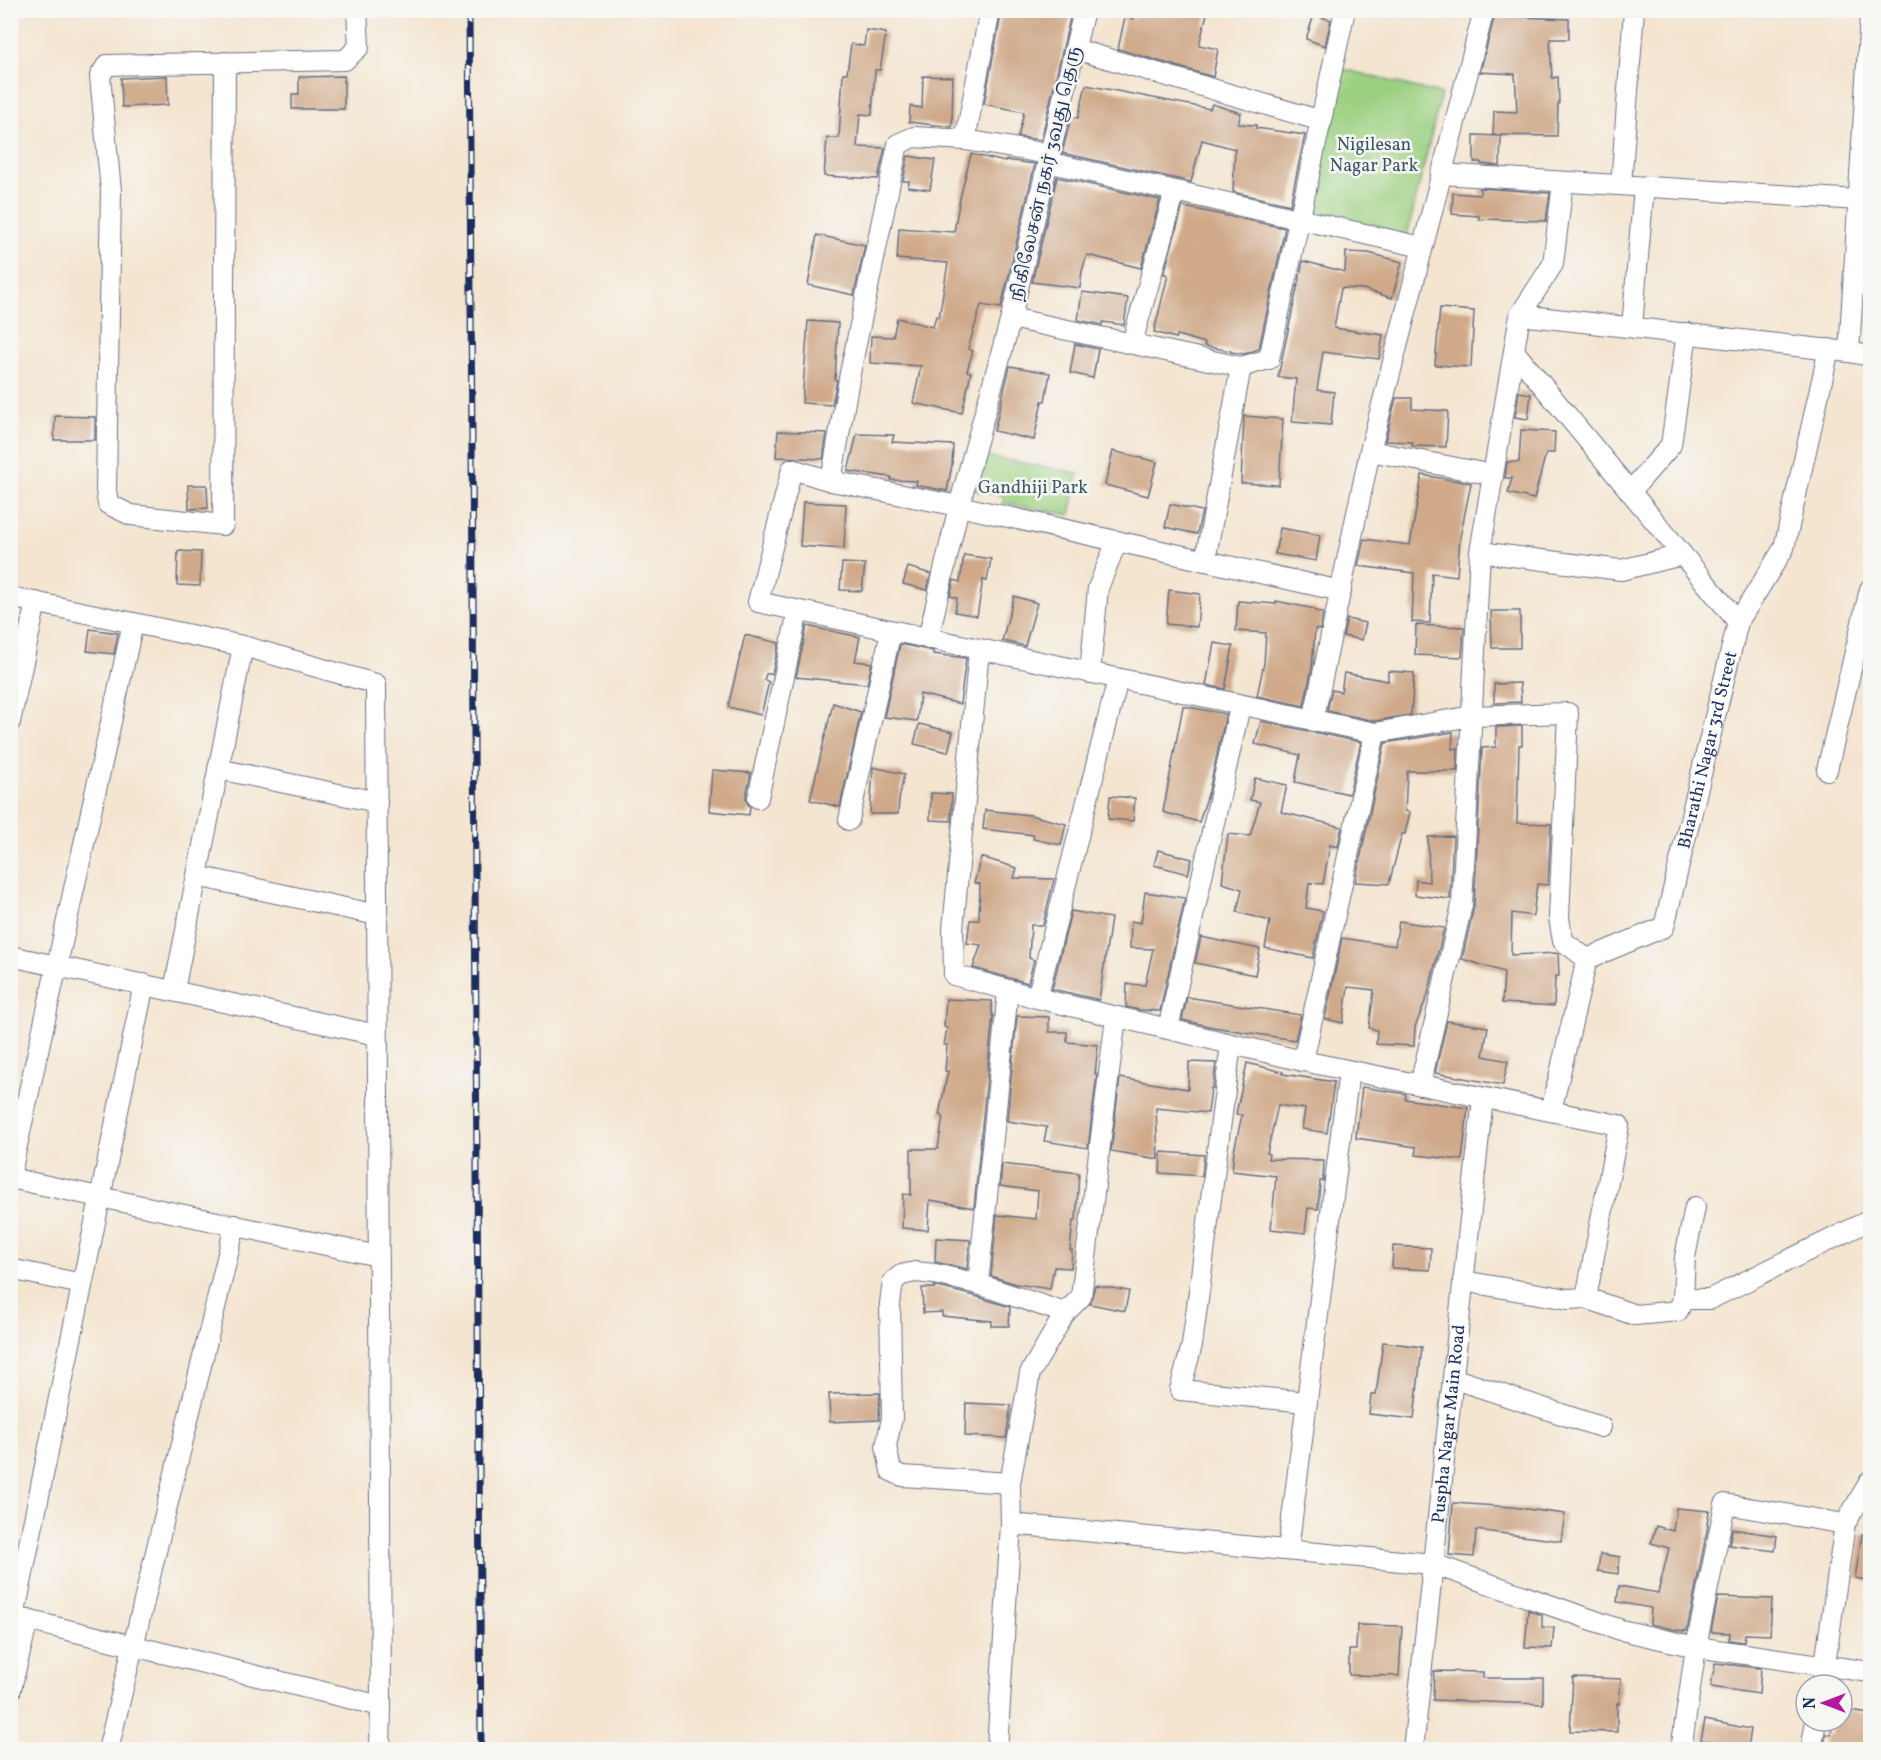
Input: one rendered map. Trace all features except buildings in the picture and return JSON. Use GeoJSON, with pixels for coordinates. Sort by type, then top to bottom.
{"type":"FeatureCollection","features":[{"type":"Feature","properties":{"kind":"street"},"geometry":{"type":"LineString","coordinates":[[225,63],[223,525],[131,515],[108,504],[106,490],[111,191],[100,76],[107,65],[345,60],[358,46],[357,10]]}},
{"type":"Feature","properties":{"kind":"street"},"geometry":{"type":"LineString","coordinates":[[965,140],[990,10]]}},
{"type":"Feature","properties":{"kind":"street","name":"நிகிலேசன் நகர் 3வது தெரு"},"geometry":{"type":"LineString","coordinates":[[1084,10],[1011,318],[1241,367]]}},
{"type":"Feature","properties":{"kind":"street"},"geometry":{"type":"LineString","coordinates":[[1205,561],[1241,367],[1269,359],[1345,10]]}},
{"type":"Feature","properties":{"kind":"street"},"geometry":{"type":"LineString","coordinates":[[1313,721],[1370,451],[1484,10]]}},
{"type":"Feature","properties":{"kind":"street"},"geometry":{"type":"LineString","coordinates":[[1621,185],[1634,10]]}},
{"type":"Feature","properties":{"kind":"street","name":"Bharathi Nagar 3rd Street"},"geometry":{"type":"LineString","coordinates":[[1587,959],[1665,927],[1738,622],[1784,548],[1839,350],[1859,200],[1865,178],[1870,16]]}},
{"type":"Feature","properties":{"kind":"street"},"geometry":{"type":"LineString","coordinates":[[1075,49],[1322,121]]}},
{"type":"Feature","properties":{"kind":"street"},"geometry":{"type":"LineString","coordinates":[[831,481],[850,374],[898,144],[914,137],[965,140],[1048,158],[1175,191],[1422,248]]}},
{"type":"Feature","properties":{"kind":"street"},"geometry":{"type":"LineString","coordinates":[[1441,174],[1859,200]]}},
{"type":"Feature","properties":{"kind":"street"},"geometry":{"type":"LineString","coordinates":[[1420,1085],[1462,905],[1480,552],[1520,315],[1553,264],[1563,182]]}},
{"type":"Feature","properties":{"kind":"street"},"geometry":{"type":"LineString","coordinates":[[1632,327],[1644,187]]}},
{"type":"Feature","properties":{"kind":"street"},"geometry":{"type":"LineString","coordinates":[[1132,343],[1175,191]]}},
{"type":"Feature","properties":{"kind":"street"},"geometry":{"type":"LineString","coordinates":[[1520,315],[1839,350],[1870,356]]}},
{"type":"Feature","properties":{"kind":"street"},"geometry":{"type":"LineString","coordinates":[[928,639],[959,506],[1011,318]]}},
{"type":"Feature","properties":{"kind":"street"},"geometry":{"type":"LineString","coordinates":[[1630,492],[1671,445],[1687,333]]}},
{"type":"Feature","properties":{"kind":"street"},"geometry":{"type":"LineString","coordinates":[[1514,351],[1738,622]]}},
{"type":"Feature","properties":{"kind":"street"},"geometry":{"type":"LineString","coordinates":[[1370,451],[1493,475]]}},
{"type":"Feature","properties":{"kind":"street"},"geometry":{"type":"LineString","coordinates":[[1341,591],[959,506],[831,481],[792,469],[758,602],[1375,733],[1472,716],[1568,713],[1559,918],[1563,941],[1587,959],[1551,1111]]}},
{"type":"Feature","properties":{"kind":"street"},"geometry":{"type":"LineString","coordinates":[[1090,674],[1098,588],[1117,542]]}},
{"type":"Feature","properties":{"kind":"street"},"geometry":{"type":"LineString","coordinates":[[1480,552],[1621,570],[1682,555]]}},
{"type":"Feature","properties":{"kind":"street"},"geometry":{"type":"LineString","coordinates":[[1827,770],[1870,589]]}},
{"type":"Feature","properties":{"kind":"street"},"geometry":{"type":"LineString","coordinates":[[10,597],[243,646],[376,684],[380,1749]]}},
{"type":"Feature","properties":{"kind":"street"},"geometry":{"type":"LineString","coordinates":[[10,722],[36,602]]}},
{"type":"Feature","properties":{"kind":"street"},"geometry":{"type":"LineString","coordinates":[[758,798],[798,611]]}},
{"type":"Feature","properties":{"kind":"street"},"geometry":{"type":"LineString","coordinates":[[133,623],[10,1177],[378,1256]]}},
{"type":"Feature","properties":{"kind":"street"},"geometry":{"type":"LineString","coordinates":[[849,820],[891,630]]}},
{"type":"Feature","properties":{"kind":"street"},"geometry":{"type":"LineString","coordinates":[[174,990],[243,646]]}},
{"type":"Feature","properties":{"kind":"street"},"geometry":{"type":"LineString","coordinates":[[979,650],[953,929],[954,975],[1008,991],[1303,1061],[1619,1125],[1586,1298]]}},
{"type":"Feature","properties":{"kind":"street"},"geometry":{"type":"LineString","coordinates":[[1037,998],[1118,679]]}},
{"type":"Feature","properties":{"kind":"street"},"geometry":{"type":"LineString","coordinates":[[1168,1029],[1240,706]]}},
{"type":"Feature","properties":{"kind":"street"},"geometry":{"type":"LineString","coordinates":[[1303,1061],[1375,733]]}},
{"type":"Feature","properties":{"kind":"street"},"geometry":{"type":"LineString","coordinates":[[218,769],[376,802]]}},
{"type":"Feature","properties":{"kind":"street"},"geometry":{"type":"LineString","coordinates":[[196,876],[377,915]]}},
{"type":"Feature","properties":{"kind":"street"},"geometry":{"type":"LineString","coordinates":[[10,956],[377,1035]]}},
{"type":"Feature","properties":{"kind":"street"},"geometry":{"type":"LineString","coordinates":[[10,1692],[18,1618],[82,1284],[144,984]]}},
{"type":"Feature","properties":{"kind":"street"},"geometry":{"type":"LineString","coordinates":[[978,1284],[1008,991]]}},
{"type":"Feature","properties":{"kind":"street"},"geometry":{"type":"LineString","coordinates":[[997,1749],[1011,1524],[1010,1483],[1030,1373],[1065,1313],[1082,1297],[1116,1017]]}},
{"type":"Feature","properties":{"kind":"street"},"geometry":{"type":"LineString","coordinates":[[1232,1044],[1192,1345],[1180,1390],[1307,1402]]}},
{"type":"Feature","properties":{"kind":"street"},"geometry":{"type":"LineString","coordinates":[[1288,1550],[1349,1071]]}},
{"type":"Feature","properties":{"kind":"street","name":"Puspha Nagar Main Road"},"geometry":{"type":"LineString","coordinates":[[1413,1749],[1483,1098]]}},
{"type":"Feature","properties":{"kind":"street"},"geometry":{"type":"LineString","coordinates":[[1463,1281],[1568,1299],[1586,1298],[1635,1314],[1678,1311],[1683,1299],[1685,1257],[1695,1207]]}},
{"type":"Feature","properties":{"kind":"street"},"geometry":{"type":"LineString","coordinates":[[1683,1299],[1710,1299],[1870,1220]]}},
{"type":"Feature","properties":{"kind":"street"},"geometry":{"type":"LineString","coordinates":[[108,1749],[235,1225]]}},
{"type":"Feature","properties":{"kind":"street"},"geometry":{"type":"LineString","coordinates":[[10,1269],[82,1284]]}},
{"type":"Feature","properties":{"kind":"street"},"geometry":{"type":"LineString","coordinates":[[1010,1483],[902,1476],[891,1471],[886,1446],[892,1418],[890,1303],[893,1282],[901,1275],[915,1272],[978,1284],[1065,1313]]}},
{"type":"Feature","properties":{"kind":"street"},"geometry":{"type":"LineString","coordinates":[[1453,1380],[1601,1427]]}},
{"type":"Feature","properties":{"kind":"street"},"geometry":{"type":"LineString","coordinates":[[1824,1673],[1845,1524],[1870,1481]]}},
{"type":"Feature","properties":{"kind":"street"},"geometry":{"type":"LineString","coordinates":[[1681,1749],[1696,1647],[1725,1504],[1845,1524]]}},
{"type":"Feature","properties":{"kind":"street"},"geometry":{"type":"LineString","coordinates":[[1011,1524],[1433,1564],[1621,1630],[1811,1673]]}},
{"type":"Feature","properties":{"kind":"street"},"geometry":{"type":"LineString","coordinates":[[18,1618],[381,1706]]}},
{"type":"Feature","properties":{"kind":"street"},"geometry":{"type":"LineString","coordinates":[[1854,1673],[1870,1672]]}},
{"type":"Feature","properties":{"kind":"street"},"geometry":{"type":"LineString","coordinates":[[1811,1749],[1814,1733]]}},
{"type":"Feature","properties":{"kind":"green space","name":"Nigilesan Nagar Park"},"geometry":{"type":"Polygon","coordinates":[[[1343,69],[1441,94],[1406,240],[1307,215],[1343,69]]]}},
{"type":"Feature","properties":{"kind":"green space","name":"Gandhiji Park"},"geometry":{"type":"Polygon","coordinates":[[[979,455],[1078,473],[1070,515],[1003,503],[1004,496],[972,490],[979,455]]]}},
{"type":"Feature","properties":{"kind":"railway"},"geometry":{"type":"LineString","coordinates":[[469,10],[481,1750]]}}]}
